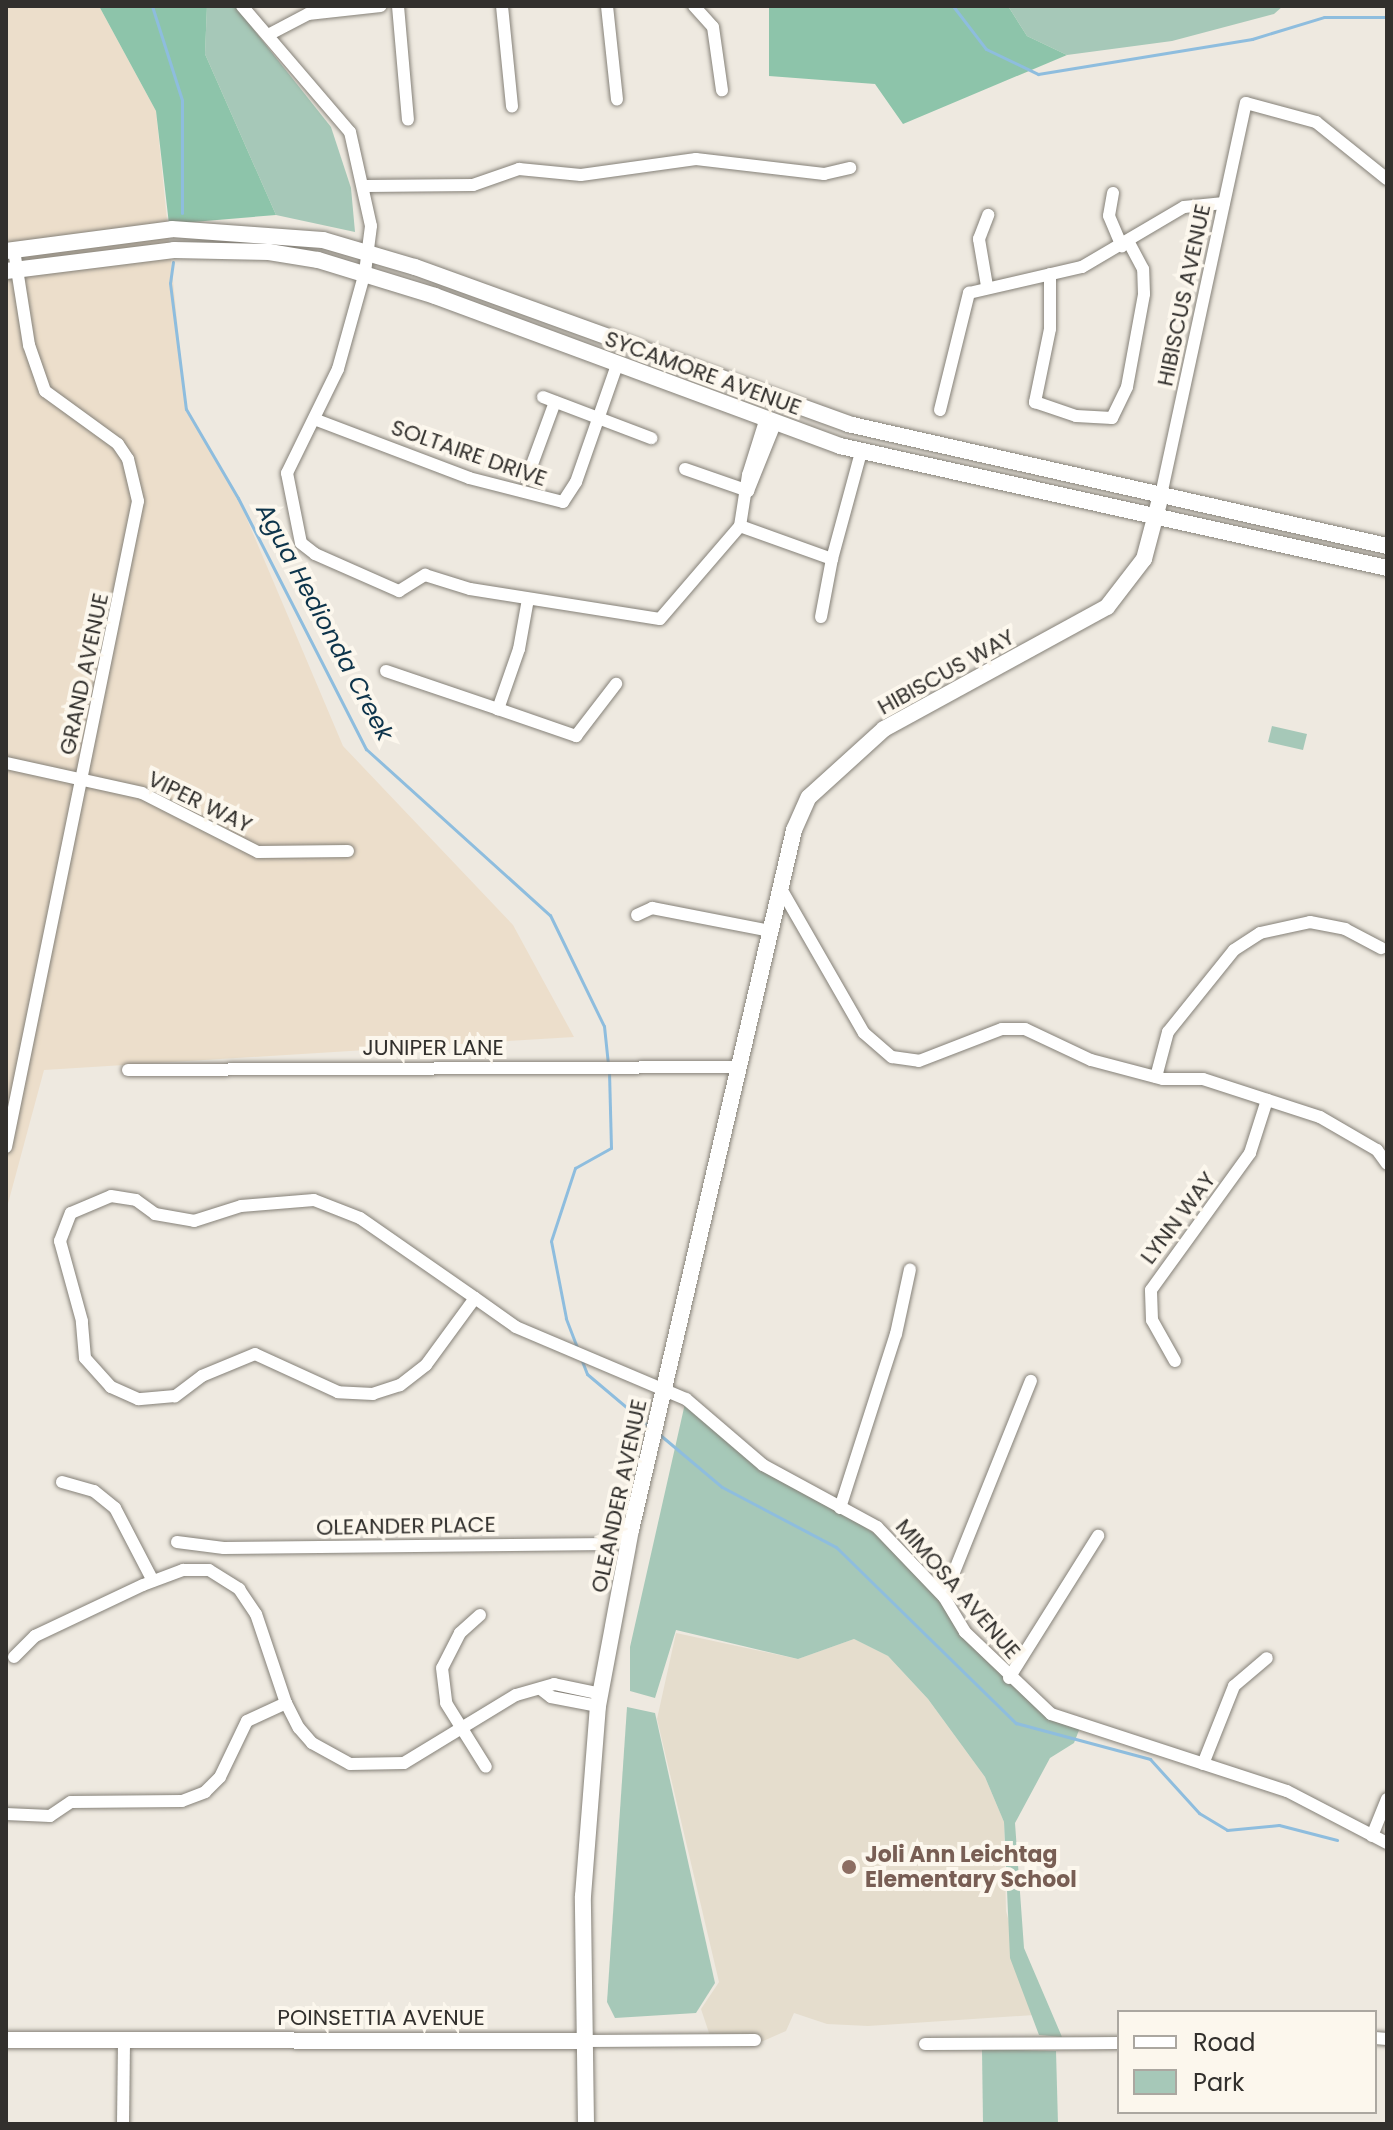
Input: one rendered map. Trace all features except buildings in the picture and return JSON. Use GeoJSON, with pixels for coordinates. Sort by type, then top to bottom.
{"type":"FeatureCollection","features":[{"type":"Feature","properties":{"kind":"main road","name":"SYCAMORE AVENUE"},"geometry":{"type":"LineString","coordinates":[[10,250],[121,232],[223,229],[278,233],[370,252],[835,420],[1387,546]]}},
{"type":"Feature","properties":{"kind":"main road","name":"SYCAMORE AVENUE"},"geometry":{"type":"LineString","coordinates":[[12,271],[123,254],[224,249],[275,252],[365,272],[770,422],[861,452],[1387,568]]}},
{"type":"Feature","properties":{"kind":"main road","name":"HIBISCUS WAY"},"geometry":{"type":"LineString","coordinates":[[780,887],[794,830],[809,797],[884,729],[1107,607],[1144,559],[1161,495]]}},
{"type":"Feature","properties":{"kind":"main road","name":"OLEANDER AVENUE"},"geometry":{"type":"LineString","coordinates":[[586,2124],[583,1896],[600,1700],[631,1530],[780,887]]}},
{"type":"Feature","properties":{"kind":"main road","name":"POINSETTIA AVENUE"},"geometry":{"type":"LineString","coordinates":[[6,2040],[585,2041]]}},
{"type":"Feature","properties":{"kind":"street"},"geometry":{"type":"LineString","coordinates":[[242,6],[350,132],[366,186],[370,252],[365,272],[338,369],[291,459],[289,496],[301,543],[399,591],[425,575],[528,599],[660,619],[740,526],[748,491],[748,475],[770,422]]}},
{"type":"Feature","properties":{"kind":"street"},"geometry":{"type":"LineString","coordinates":[[268,35],[308,14],[381,6]]}},
{"type":"Feature","properties":{"kind":"street"},"geometry":{"type":"LineString","coordinates":[[398,6],[408,120]]}},
{"type":"Feature","properties":{"kind":"street"},"geometry":{"type":"LineString","coordinates":[[502,6],[512,107]]}},
{"type":"Feature","properties":{"kind":"street"},"geometry":{"type":"LineString","coordinates":[[607,6],[617,99]]}},
{"type":"Feature","properties":{"kind":"street"},"geometry":{"type":"LineString","coordinates":[[694,6],[713,27],[722,90]]}},
{"type":"Feature","properties":{"kind":"street","name":"HIBISCUS AVENUE"},"geometry":{"type":"LineString","coordinates":[[1161,495],[1246,103],[1316,122],[1387,179]]}},
{"type":"Feature","properties":{"kind":"street"},"geometry":{"type":"LineString","coordinates":[[366,186],[473,185],[519,169],[581,175],[696,159],[824,174],[850,168]]}},
{"type":"Feature","properties":{"kind":"street"},"geometry":{"type":"LineString","coordinates":[[1050,274],[1052,312],[1035,402],[1076,416],[1112,418],[1127,387],[1144,294],[1143,269],[1109,216],[1113,193]]}},
{"type":"Feature","properties":{"kind":"street"},"geometry":{"type":"LineString","coordinates":[[940,410],[969,293],[987,286],[1082,267],[1126,244],[1184,207],[1224,203]]}},
{"type":"Feature","properties":{"kind":"street"},"geometry":{"type":"LineString","coordinates":[[987,286],[979,239],[988,215]]}},
{"type":"Feature","properties":{"kind":"street","name":"GRAND AVENUE"},"geometry":{"type":"LineString","coordinates":[[6,1147],[138,501],[128,459],[118,444],[45,391],[29,345],[10,250]]}},
{"type":"Feature","properties":{"kind":"street","name":"SOLTAIRE DRIVE"},"geometry":{"type":"LineString","coordinates":[[314,419],[469,478],[563,502],[576,482],[617,365]]}},
{"type":"Feature","properties":{"kind":"street"},"geometry":{"type":"LineString","coordinates":[[527,478],[549,399],[651,438]]}},
{"type":"Feature","properties":{"kind":"street"},"geometry":{"type":"LineString","coordinates":[[821,617],[832,559],[861,452]]}},
{"type":"Feature","properties":{"kind":"street"},"geometry":{"type":"LineString","coordinates":[[685,469],[748,491]]}},
{"type":"Feature","properties":{"kind":"street"},"geometry":{"type":"LineString","coordinates":[[740,526],[832,559]]}},
{"type":"Feature","properties":{"kind":"street"},"geometry":{"type":"LineString","coordinates":[[498,709],[519,649],[528,599]]}},
{"type":"Feature","properties":{"kind":"street"},"geometry":{"type":"LineString","coordinates":[[386,671],[576,736],[616,684]]}},
{"type":"Feature","properties":{"kind":"street","name":"VIPER WAY"},"geometry":{"type":"LineString","coordinates":[[6,763],[142,793],[258,852],[348,851]]}},
{"type":"Feature","properties":{"kind":"street"},"geometry":{"type":"LineString","coordinates":[[780,887],[864,1033],[892,1057],[919,1061],[1002,1029],[1025,1029],[1091,1060],[1156,1077],[1203,1079],[1345,1129],[1377,1150],[1387,1164]]}},
{"type":"Feature","properties":{"kind":"street"},"geometry":{"type":"LineString","coordinates":[[637,915],[652,908],[770,931]]}},
{"type":"Feature","properties":{"kind":"street"},"geometry":{"type":"LineString","coordinates":[[1156,1077],[1168,1032],[1234,950],[1260,933],[1310,922],[1345,929],[1381,948]]}},
{"type":"Feature","properties":{"kind":"street","name":"JUNIPER LANE"},"geometry":{"type":"LineString","coordinates":[[128,1070],[739,1067]]}},
{"type":"Feature","properties":{"kind":"street","name":"LYNN WAY"},"geometry":{"type":"LineString","coordinates":[[1175,1361],[1152,1320],[1151,1290],[1250,1153],[1267,1100]]}},
{"type":"Feature","properties":{"kind":"street","name":"MIMOSA AVENUE"},"geometry":{"type":"LineString","coordinates":[[475,1298],[426,1365],[400,1385],[373,1394],[338,1392],[255,1354],[202,1376],[175,1396],[138,1399],[111,1387],[85,1358],[61,1235],[71,1213],[111,1196],[136,1200],[155,1214],[194,1221],[241,1206],[314,1200],[360,1218],[475,1298],[516,1327],[686,1399],[763,1465],[877,1527],[944,1597],[965,1632],[1009,1678],[1060,1718],[1287,1791],[1387,1843]]}},
{"type":"Feature","properties":{"kind":"street"},"geometry":{"type":"LineString","coordinates":[[840,1508],[896,1334],[910,1269]]}},
{"type":"Feature","properties":{"kind":"street"},"geometry":{"type":"LineString","coordinates":[[944,1597],[1031,1381]]}},
{"type":"Feature","properties":{"kind":"street"},"geometry":{"type":"LineString","coordinates":[[62,1482],[94,1491],[115,1508],[153,1581]]}},
{"type":"Feature","properties":{"kind":"street","name":"OLEANDER PLACE"},"geometry":{"type":"LineString","coordinates":[[177,1542],[224,1548],[608,1544],[631,1530]]}},
{"type":"Feature","properties":{"kind":"street"},"geometry":{"type":"LineString","coordinates":[[1009,1678],[1098,1536]]}},
{"type":"Feature","properties":{"kind":"street"},"geometry":{"type":"LineString","coordinates":[[14,1657],[35,1636],[153,1581],[183,1570],[209,1570],[239,1589],[256,1614],[286,1703],[312,1743],[350,1764],[404,1763],[516,1695],[542,1690],[554,1684],[600,1700]]}},
{"type":"Feature","properties":{"kind":"street"},"geometry":{"type":"LineString","coordinates":[[480,1615],[460,1633],[442,1668],[446,1703],[486,1767]]}},
{"type":"Feature","properties":{"kind":"street"},"geometry":{"type":"LineString","coordinates":[[1203,1764],[1234,1686],[1267,1658]]}},
{"type":"Feature","properties":{"kind":"street"},"geometry":{"type":"LineString","coordinates":[[6,1814],[50,1816],[71,1802],[146,1804],[182,1801],[205,1792],[220,1777],[247,1721],[286,1703]]}},
{"type":"Feature","properties":{"kind":"street"},"geometry":{"type":"LineString","coordinates":[[1372,1836],[1387,1799]]}},
{"type":"Feature","properties":{"kind":"street"},"geometry":{"type":"LineString","coordinates":[[123,2124],[124,2039]]}},
{"type":"Feature","properties":{"kind":"street","name":"POINSETTIA AVENUE"},"geometry":{"type":"LineString","coordinates":[[585,2041],[755,2040]]}},
{"type":"Feature","properties":{"kind":"street"},"geometry":{"type":"LineString","coordinates":[[925,2044],[1117,2043]]}},
{"type":"Feature","properties":{"kind":"shaded area"},"geometry":{"type":"Polygon","coordinates":[[[6,6],[99,6],[156,111],[186,409],[238,498],[343,746],[513,925],[574,1037],[44,1070],[6,1211],[6,6]]]}},
{"type":"Feature","properties":{"kind":"shaded area","name":"Joli Ann Leichtag Elementary School"},"geometry":{"type":"Polygon","coordinates":[[[676,1633],[798,1659],[854,1639],[888,1656],[928,1699],[985,1777],[1004,1822],[1006,1911],[1034,2015],[868,2026],[827,2024],[794,2013],[786,2031],[756,2044],[713,2045],[701,2009],[719,1982],[657,1719],[676,1633]]]}},
{"type":"Feature","properties":{"kind":"green space"},"geometry":{"type":"Polygon","coordinates":[[[99,6],[207,6],[205,54],[276,215],[169,224],[156,111],[99,6]]]}},
{"type":"Feature","properties":{"kind":"green space"},"geometry":{"type":"Polygon","coordinates":[[[207,6],[235,6],[331,127],[351,188],[355,232],[276,215],[205,54],[207,6]]]}},
{"type":"Feature","properties":{"kind":"green space"},"geometry":{"type":"Polygon","coordinates":[[[769,6],[1008,6],[1027,36],[1067,55],[903,124],[875,84],[769,76],[769,6]]]}},
{"type":"Feature","properties":{"kind":"green space"},"geometry":{"type":"Polygon","coordinates":[[[1008,6],[1283,6],[1274,14],[1172,41],[1067,55],[1027,36],[1008,6]]]}},
{"type":"Feature","properties":{"kind":"green space"},"geometry":{"type":"Polygon","coordinates":[[[1272,726],[1307,734],[1303,750],[1268,742],[1272,726]]]}},
{"type":"Feature","properties":{"kind":"green space"},"geometry":{"type":"Polygon","coordinates":[[[686,1399],[724,1436],[903,1552],[965,1632],[1030,1699],[1081,1725],[1074,1743],[1050,1758],[1015,1823],[1024,1948],[1062,2037],[1039,2035],[1010,1958],[1004,1822],[985,1777],[928,1699],[888,1656],[854,1639],[798,1659],[676,1630],[655,1698],[630,1691],[630,1647],[686,1399]]]}},
{"type":"Feature","properties":{"kind":"green space"},"geometry":{"type":"Polygon","coordinates":[[[627,1707],[655,1713],[715,1983],[696,2013],[615,2018],[607,2002],[627,1707]]]}},
{"type":"Feature","properties":{"kind":"green space"},"geometry":{"type":"Polygon","coordinates":[[[982,2049],[1056,2051],[1058,2124],[983,2124],[982,2049]]]}},
{"type":"Feature","properties":{"kind":"waterway","name":"Agua Hedionda Creek"},"geometry":{"type":"LineString","coordinates":[[152,6],[182,100],[182,213]]}},
{"type":"Feature","properties":{"kind":"waterway"},"geometry":{"type":"LineString","coordinates":[[953,6],[986,49],[1038,74],[1252,39],[1324,17],[1387,17]]}},
{"type":"Feature","properties":{"kind":"waterway","name":"Agua Hedionda Creek"},"geometry":{"type":"LineString","coordinates":[[173,262],[170,283],[186,409],[238,498],[366,749],[550,915],[604,1026],[608,1063]]}},
{"type":"Feature","properties":{"kind":"waterway","name":"Agua Hedionda Creek"},"geometry":{"type":"LineString","coordinates":[[578,1350],[566,1318],[551,1241],[575,1168],[611,1148],[609,1070]]}},
{"type":"Feature","properties":{"kind":"waterway","name":"Agua Hedionda Creek"},"geometry":{"type":"LineString","coordinates":[[582,1361],[587,1374],[650,1427]]}},
{"type":"Feature","properties":{"kind":"waterway","name":"Agua Hedionda Creek"},"geometry":{"type":"LineString","coordinates":[[659,1434],[722,1487],[836,1547],[1016,1723],[1150,1759],[1199,1813],[1227,1830],[1279,1825],[1337,1840]]}},
{"type":"Feature","properties":{"kind":"place","name":"Joli Ann Leichtag Elementary School"},"geometry":{"type":"Point","coordinates":[849,1867]}}]}
